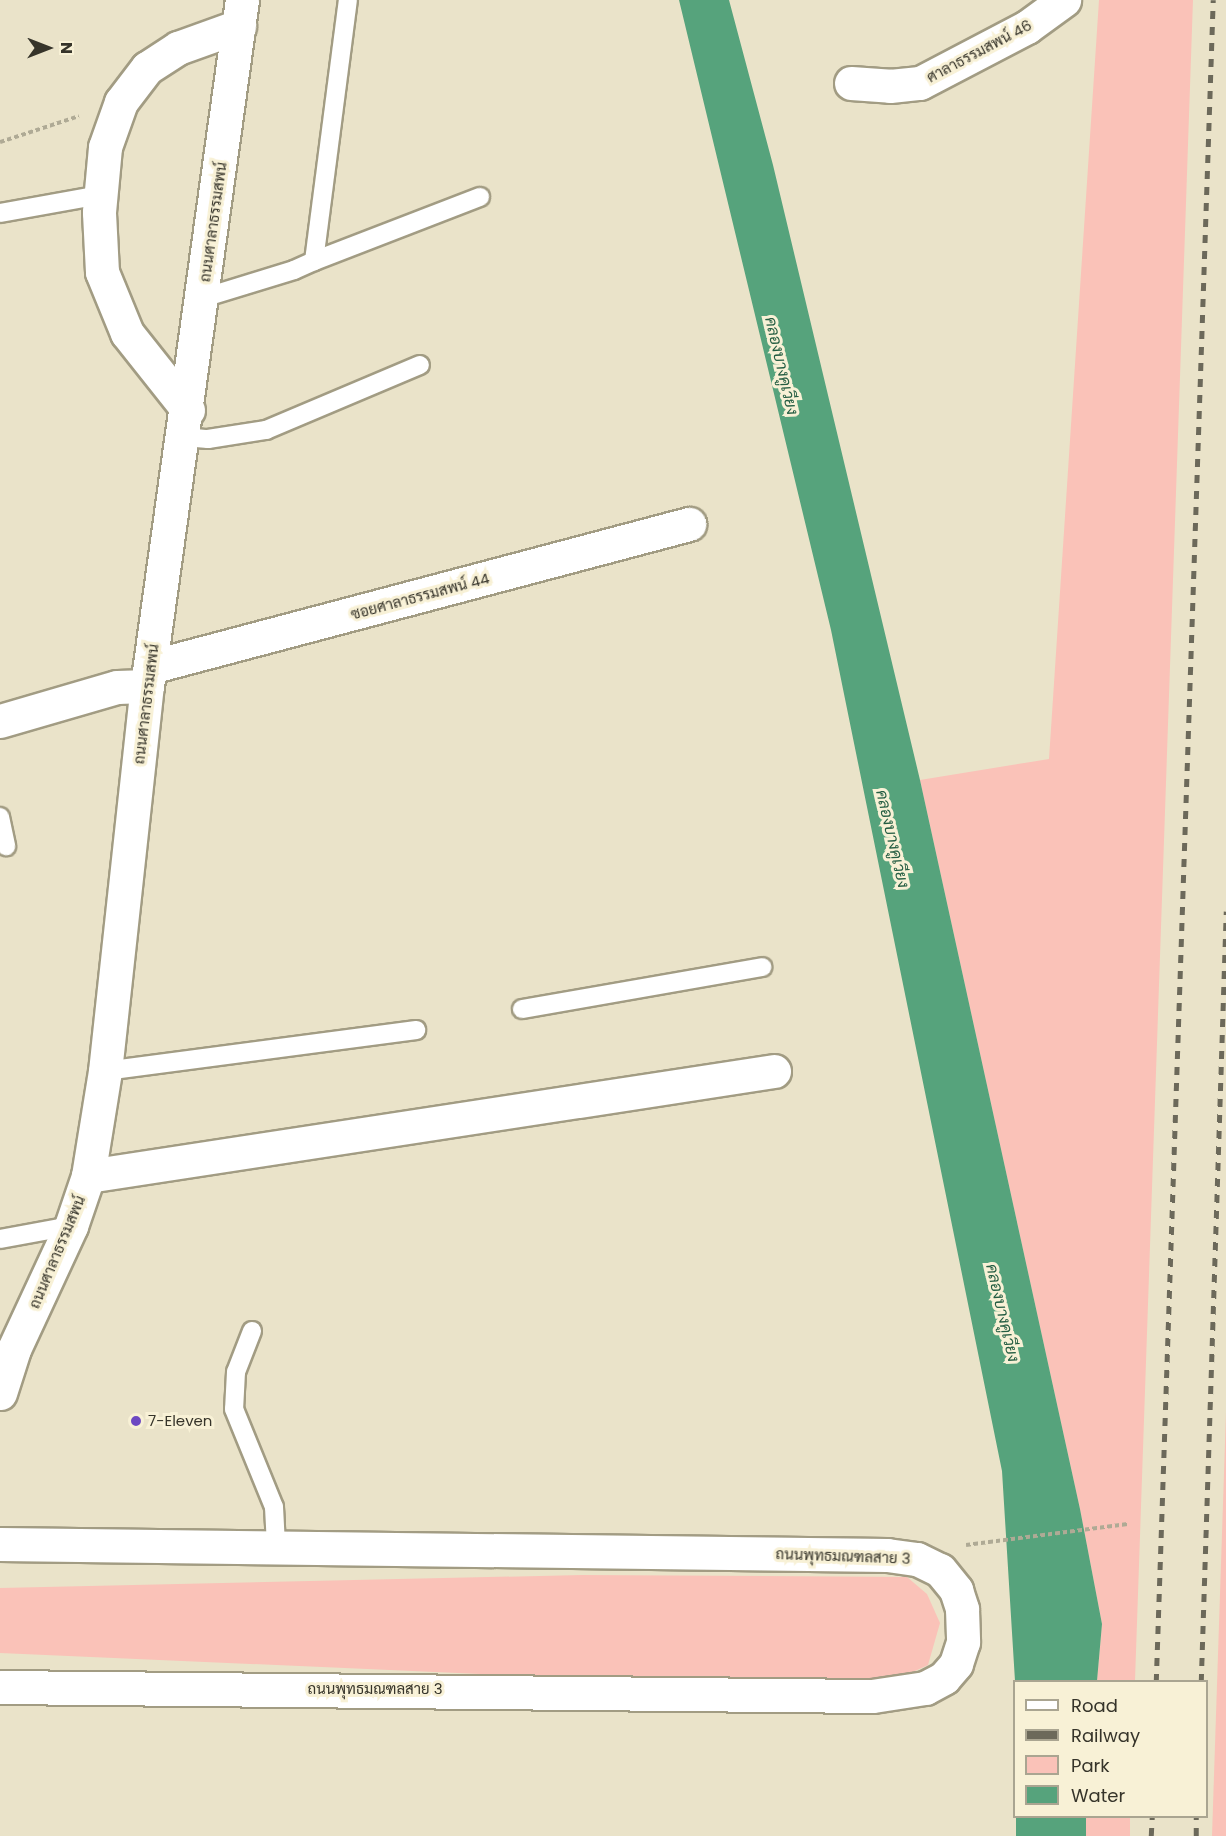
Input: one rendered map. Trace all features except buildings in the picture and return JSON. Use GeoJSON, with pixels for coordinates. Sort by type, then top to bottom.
{"type":"FeatureCollection","features":[{"type":"Feature","properties":{"kind":"street","name":"ศาลาธรรมสพน์ 46"},"geometry":{"type":"LineString","coordinates":[[851,83],[890,86],[920,83],[1027,27],[1064,0]]}},
{"type":"Feature","properties":{"kind":"street"},"geometry":{"type":"LineString","coordinates":[[186,424],[127,333],[102,272],[100,195],[105,147],[121,102],[147,68],[241,13]]}},
{"type":"Feature","properties":{"kind":"street","name":"ถนนศาลาธรรมสพน์"},"geometry":{"type":"LineString","coordinates":[[0,1393],[14,1349],[71,1226],[88,1176],[105,1071],[149,676],[186,424],[241,13]]}},
{"type":"Feature","properties":{"kind":"street","name":"ซอยศาลาธรรมสพน์ 44"},"geometry":{"type":"LineString","coordinates":[[0,721],[149,676],[690,524]]}},
{"type":"Feature","properties":{"kind":"street"},"geometry":{"type":"LineString","coordinates":[[88,1176],[774,1071]]}},
{"type":"Feature","properties":{"kind":"street","name":"ถนนพุทธมณฑลสาย 3"},"geometry":{"type":"LineString","coordinates":[[0,1544],[276,1546],[917,1559],[940,1570],[956,1590],[962,1609],[963,1642],[956,1664],[944,1678],[925,1688],[872,1696],[0,1687]]}},
{"type":"Feature","properties":{"kind":"lane"},"geometry":{"type":"LineString","coordinates":[[314,261],[348,0]]}},
{"type":"Feature","properties":{"kind":"lane"},"geometry":{"type":"LineString","coordinates":[[0,213],[100,195]]}},
{"type":"Feature","properties":{"kind":"lane"},"geometry":{"type":"LineString","coordinates":[[203,298],[294,270],[480,197]]}},
{"type":"Feature","properties":{"kind":"lane"},"geometry":{"type":"LineString","coordinates":[[186,424],[208,439],[266,430],[420,365]]}},
{"type":"Feature","properties":{"kind":"lane"},"geometry":{"type":"LineString","coordinates":[[0,817],[6,846]]}},
{"type":"Feature","properties":{"kind":"lane"},"geometry":{"type":"LineString","coordinates":[[522,1009],[762,967]]}},
{"type":"Feature","properties":{"kind":"lane"},"geometry":{"type":"LineString","coordinates":[[105,1071],[416,1030]]}},
{"type":"Feature","properties":{"kind":"lane"},"geometry":{"type":"LineString","coordinates":[[0,1239],[71,1226]]}},
{"type":"Feature","properties":{"kind":"lane"},"geometry":{"type":"LineString","coordinates":[[252,1331],[236,1372],[234,1409],[274,1507],[276,1546]]}},
{"type":"Feature","properties":{"kind":"path"},"geometry":{"type":"LineString","coordinates":[[0,142],[121,102]]}},
{"type":"Feature","properties":{"kind":"path"},"geometry":{"type":"LineString","coordinates":[[966,1545],[1127,1525]]}},
{"type":"Feature","properties":{"kind":"green space"},"geometry":{"type":"Polygon","coordinates":[[[1099,0],[1193,0],[1135,1680],[1097,1680],[1102,1624],[1080,1509],[920,780],[1049,759],[1099,0]]]}},
{"type":"Feature","properties":{"kind":"green space"},"geometry":{"type":"Polygon","coordinates":[[[1226,1413],[1226,1836],[1212,1836],[1226,1413]]]}},
{"type":"Feature","properties":{"kind":"green space"},"geometry":{"type":"Polygon","coordinates":[[[582,1575],[907,1577],[927,1594],[940,1623],[928,1665],[893,1681],[503,1675],[0,1653],[0,1588],[582,1575]]]}},
{"type":"Feature","properties":{"kind":"green space"},"geometry":{"type":"Polygon","coordinates":[[[1086,1818],[1130,1818],[1130,1836],[1086,1836],[1086,1818]]]}},
{"type":"Feature","properties":{"kind":"water","name":"คลองบางคูเวียง"},"geometry":{"type":"Polygon","coordinates":[[[679,0],[729,0],[773,165],[920,780],[1080,1509],[1102,1624],[1097,1680],[1015,1680],[1002,1471],[831,630],[679,0]]]}},
{"type":"Feature","properties":{"kind":"water"},"geometry":{"type":"Polygon","coordinates":[[[1016,1818],[1086,1818],[1086,1836],[1016,1836],[1016,1818]]]}},
{"type":"Feature","properties":{"kind":"railway"},"geometry":{"type":"LineString","coordinates":[[1156,1680],[1213,0]]}},
{"type":"Feature","properties":{"kind":"railway"},"geometry":{"type":"LineString","coordinates":[[1201,1680],[1226,911]]}},
{"type":"Feature","properties":{"kind":"railway"},"geometry":{"type":"LineString","coordinates":[[1151,1836],[1152,1818]]}},
{"type":"Feature","properties":{"kind":"railway"},"geometry":{"type":"LineString","coordinates":[[1196,1818],[1196,1836]]}},
{"type":"Feature","properties":{"kind":"place","name":"7-Eleven"},"geometry":{"type":"Point","coordinates":[136,1421]}}]}
